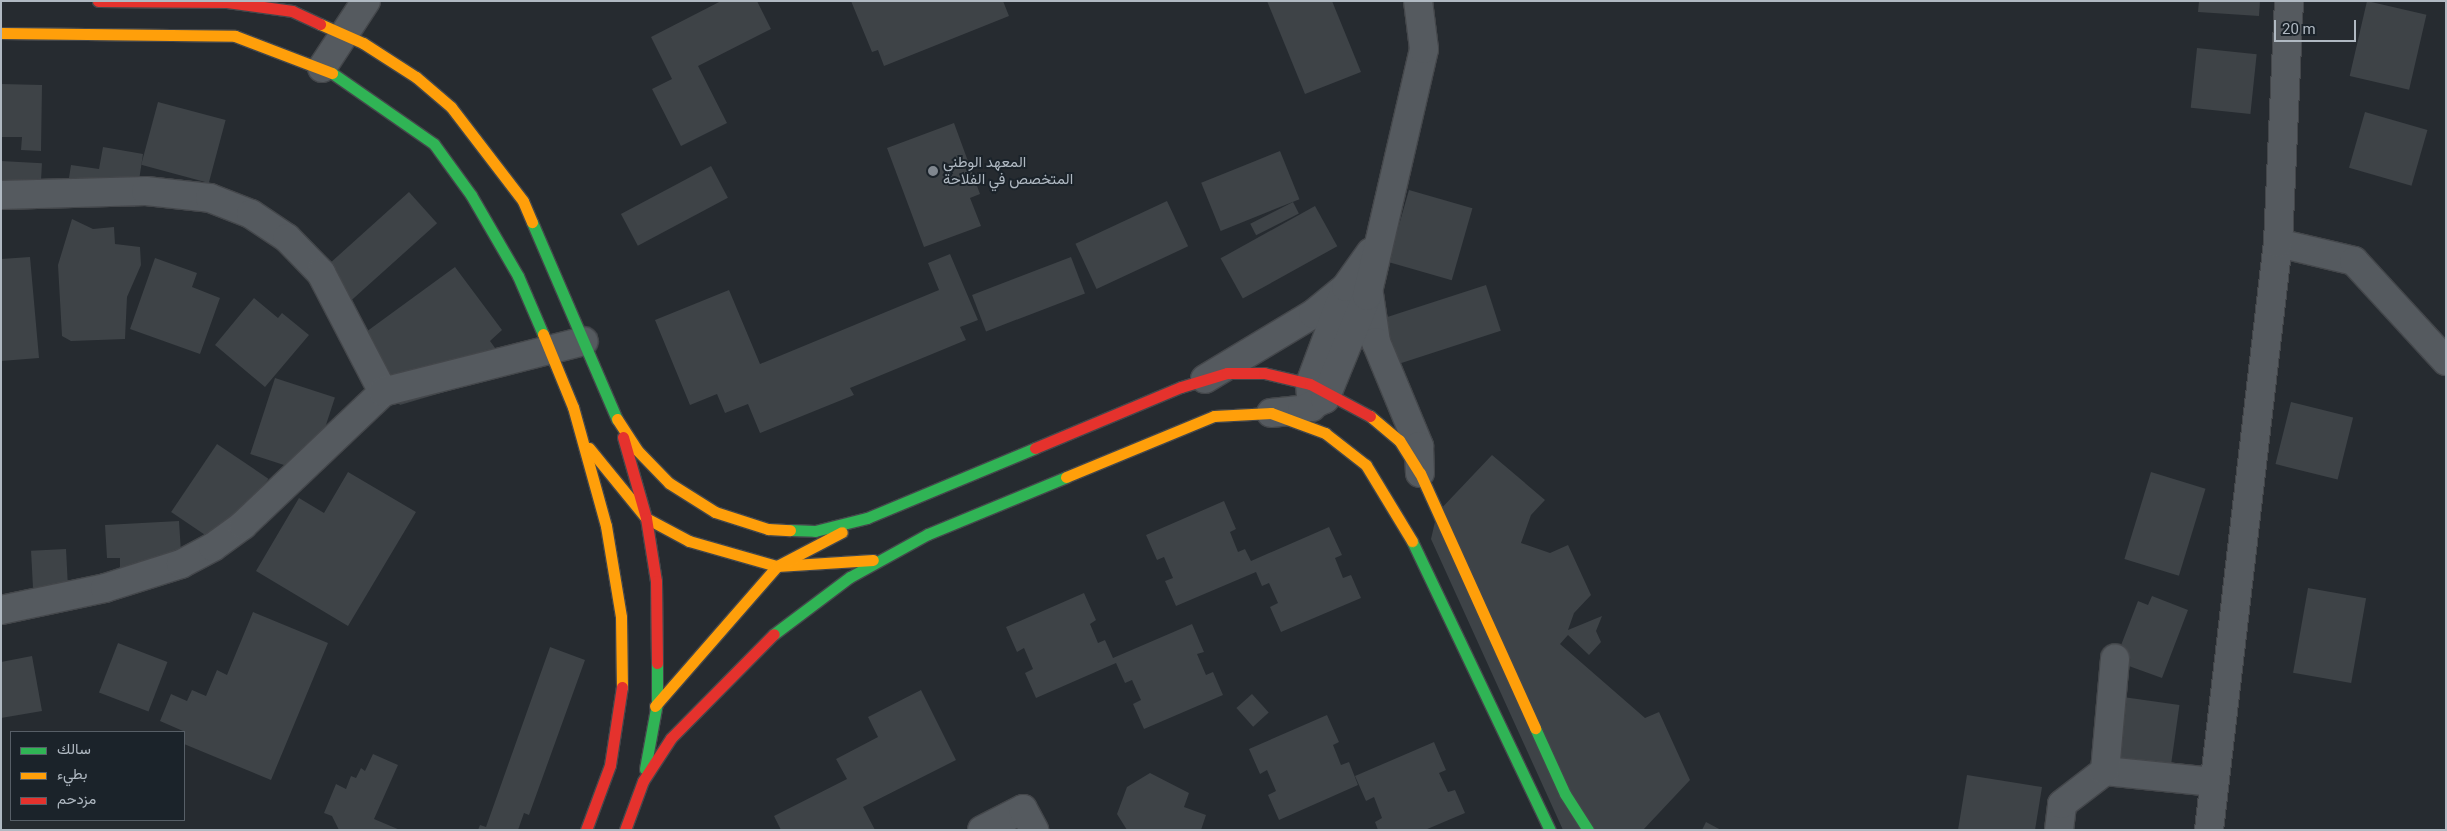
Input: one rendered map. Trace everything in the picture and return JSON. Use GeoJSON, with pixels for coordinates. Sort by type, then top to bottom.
{"type":"FeatureCollection","features":[{"type":"Feature","properties":{"kind":"street"},"geometry":{"type":"LineString","coordinates":[[98,1],[227,2],[292,11],[345,34],[416,77],[451,108],[487,150],[523,201],[617,419],[646,518],[656,580],[657,703],[643,780],[624,830]]}},
{"type":"Feature","properties":{"kind":"street"},"geometry":{"type":"LineString","coordinates":[[322,68],[366,1]]}},
{"type":"Feature","properties":{"kind":"street"},"geometry":{"type":"LineString","coordinates":[[1325,433],[1317,394],[1357,287],[1375,247],[1411,115],[1424,49],[1418,1]]}},
{"type":"Feature","properties":{"kind":"street"},"geometry":{"type":"LineString","coordinates":[[2209,830],[2213,782],[2278,243],[2289,1]]}},
{"type":"Feature","properties":{"kind":"street"},"geometry":{"type":"LineString","coordinates":[[1,33],[235,36],[322,68],[387,106],[434,144],[471,195],[518,276],[549,350],[582,439],[606,526],[621,618],[622,695],[610,765],[586,830]]}},
{"type":"Feature","properties":{"kind":"street"},"geometry":{"type":"LineString","coordinates":[[1,196],[146,191],[210,198],[251,214],[287,238],[321,273],[383,392]]}},
{"type":"Feature","properties":{"kind":"street"},"geometry":{"type":"LineString","coordinates":[[2278,243],[2354,261],[2446,361]]}},
{"type":"Feature","properties":{"kind":"street"},"geometry":{"type":"LineString","coordinates":[[1203,380],[1357,287]]}},
{"type":"Feature","properties":{"kind":"street"},"geometry":{"type":"LineString","coordinates":[[1357,287],[1376,342],[1419,446],[1420,473]]}},
{"type":"Feature","properties":{"kind":"street"},"geometry":{"type":"LineString","coordinates":[[1,610],[105,588],[180,564],[213,547],[243,525],[383,392],[584,342]]}},
{"type":"Feature","properties":{"kind":"street"},"geometry":{"type":"LineString","coordinates":[[638,726],[777,566],[867,518],[1203,380],[1227,373],[1264,373],[1368,414],[1398,440],[1420,473],[1566,794],[1588,830]]}},
{"type":"Feature","properties":{"kind":"street"},"geometry":{"type":"LineString","coordinates":[[643,780],[671,738],[780,628],[881,560],[928,534],[1214,416],[1271,413],[1317,394]]}},
{"type":"Feature","properties":{"kind":"street"},"geometry":{"type":"LineString","coordinates":[[1271,413],[1325,433],[1366,465],[1400,515],[1550,830]]}},
{"type":"Feature","properties":{"kind":"street"},"geometry":{"type":"LineString","coordinates":[[617,419],[637,450],[669,483],[715,512],[778,530],[815,531],[867,518]]}},
{"type":"Feature","properties":{"kind":"street"},"geometry":{"type":"LineString","coordinates":[[582,439],[646,518],[689,542],[777,566],[881,560]]}},
{"type":"Feature","properties":{"kind":"street"},"geometry":{"type":"LineString","coordinates":[[2104,771],[2115,658]]}},
{"type":"Feature","properties":{"kind":"street"},"geometry":{"type":"LineString","coordinates":[[610,765],[626,740]]}},
{"type":"Feature","properties":{"kind":"street"},"geometry":{"type":"LineString","coordinates":[[2059,830],[2062,804],[2104,771],[2213,782]]}},
{"type":"Feature","properties":{"kind":"street"},"geometry":{"type":"LineString","coordinates":[[982,830],[1023,809],[1034,830]]}},
{"type":"Feature","properties":{"kind":"building"},"geometry":{"type":"Polygon","coordinates":[[[721,1],[757,1],[771,29],[698,66],[727,123],[681,146],[652,89],[672,79],[651,37],[721,1]]]}},
{"type":"Feature","properties":{"kind":"building"},"geometry":{"type":"Polygon","coordinates":[[[851,1],[1003,1],[1009,16],[884,66],[878,50],[872,52],[851,1]]]}},
{"type":"Feature","properties":{"kind":"building"},"geometry":{"type":"Polygon","coordinates":[[[1267,1],[1332,1],[1361,72],[1305,94],[1267,1]]]}},
{"type":"Feature","properties":{"kind":"building"},"geometry":{"type":"Polygon","coordinates":[[[2199,1],[2260,1],[2259,16],[2198,12],[2199,1]]]}},
{"type":"Feature","properties":{"kind":"building"},"geometry":{"type":"Polygon","coordinates":[[[2367,1],[2426,15],[2409,90],[2350,76],[2367,1]]]}},
{"type":"Feature","properties":{"kind":"building"},"geometry":{"type":"Polygon","coordinates":[[[2197,48],[2257,54],[2250,114],[2191,108],[2197,48]]]}},
{"type":"Feature","properties":{"kind":"building"},"geometry":{"type":"Polygon","coordinates":[[[1,84],[42,85],[41,151],[21,150],[22,137],[1,137],[1,84]]]}},
{"type":"Feature","properties":{"kind":"building"},"geometry":{"type":"Polygon","coordinates":[[[158,102],[226,120],[209,183],[141,165],[158,102]]]}},
{"type":"Feature","properties":{"kind":"building"},"geometry":{"type":"Polygon","coordinates":[[[2365,112],[2427,130],[2411,186],[2349,168],[2365,112]]]}},
{"type":"Feature","properties":{"kind":"building","name":"المعهد الوطني المتخصص في الفلاحة"},"geometry":{"type":"Polygon","coordinates":[[[954,123],[980,194],[970,198],[981,226],[924,247],[887,148],[954,123]]]}},
{"type":"Feature","properties":{"kind":"building"},"geometry":{"type":"Polygon","coordinates":[[[103,147],[143,154],[135,207],[66,197],[71,165],[99,169],[103,147]]]}},
{"type":"Feature","properties":{"kind":"building"},"geometry":{"type":"Polygon","coordinates":[[[1280,151],[1299,199],[1221,231],[1201,183],[1280,151]]]}},
{"type":"Feature","properties":{"kind":"building"},"geometry":{"type":"Polygon","coordinates":[[[1,161],[42,163],[40,208],[1,206],[1,161]]]}},
{"type":"Feature","properties":{"kind":"building"},"geometry":{"type":"Polygon","coordinates":[[[711,166],[728,198],[638,246],[621,214],[711,166]]]}},
{"type":"Feature","properties":{"kind":"building"},"geometry":{"type":"Polygon","coordinates":[[[1409,190],[1472,208],[1452,280],[1388,262],[1409,190]]]}},
{"type":"Feature","properties":{"kind":"building"},"geometry":{"type":"Polygon","coordinates":[[[409,192],[437,223],[342,309],[314,278],[409,192]]]}},
{"type":"Feature","properties":{"kind":"building"},"geometry":{"type":"Polygon","coordinates":[[[1167,201],[1188,246],[1097,289],[1075,244],[1167,201]]]}},
{"type":"Feature","properties":{"kind":"building"},"geometry":{"type":"Polygon","coordinates":[[[1293,202],[1299,214],[1256,235],[1250,224],[1293,202]]]}},
{"type":"Feature","properties":{"kind":"building"},"geometry":{"type":"Polygon","coordinates":[[[1315,206],[1337,246],[1243,299],[1221,258],[1315,206]]]}},
{"type":"Feature","properties":{"kind":"building"},"geometry":{"type":"Polygon","coordinates":[[[72,219],[93,229],[114,227],[115,244],[140,247],[141,265],[127,297],[125,339],[71,341],[62,336],[58,265],[72,219]]]}},
{"type":"Feature","properties":{"kind":"building"},"geometry":{"type":"Polygon","coordinates":[[[950,254],[978,320],[960,327],[966,340],[850,388],[854,395],[760,433],[748,404],[725,413],[717,394],[690,405],[655,320],[729,290],[760,364],[939,290],[928,263],[950,254]]]}},
{"type":"Feature","properties":{"kind":"building"},"geometry":{"type":"Polygon","coordinates":[[[30,257],[39,358],[1,361],[1,259],[30,257]]]}},
{"type":"Feature","properties":{"kind":"building"},"geometry":{"type":"Polygon","coordinates":[[[1071,257],[1085,293],[986,331],[972,295],[1071,257]]]}},
{"type":"Feature","properties":{"kind":"building"},"geometry":{"type":"Polygon","coordinates":[[[155,258],[197,273],[192,287],[220,298],[200,354],[130,329],[155,258]]]}},
{"type":"Feature","properties":{"kind":"building"},"geometry":{"type":"Polygon","coordinates":[[[455,267],[502,330],[490,341],[506,363],[482,381],[400,405],[355,340],[455,267]]]}},
{"type":"Feature","properties":{"kind":"building"},"geometry":{"type":"Polygon","coordinates":[[[1486,285],[1501,331],[1379,370],[1364,325],[1486,285]]]}},
{"type":"Feature","properties":{"kind":"building"},"geometry":{"type":"Polygon","coordinates":[[[254,298],[278,318],[282,313],[309,335],[265,387],[215,345],[254,298]]]}},
{"type":"Feature","properties":{"kind":"building"},"geometry":{"type":"Polygon","coordinates":[[[275,378],[335,397],[310,474],[250,454],[275,378]]]}},
{"type":"Feature","properties":{"kind":"building"},"geometry":{"type":"Polygon","coordinates":[[[2291,402],[2353,417],[2338,480],[2276,464],[2291,402]]]}},
{"type":"Feature","properties":{"kind":"building"},"geometry":{"type":"Polygon","coordinates":[[[217,444],[268,479],[223,547],[171,512],[217,444]]]}},
{"type":"Feature","properties":{"kind":"building"},"geometry":{"type":"Polygon","coordinates":[[[1492,455],[1545,500],[1531,515],[1521,543],[1550,553],[1568,545],[1591,595],[1574,613],[1568,630],[1602,616],[1596,631],[1601,642],[1589,655],[1568,635],[1560,644],[1645,718],[1659,712],[1690,780],[1643,830],[1563,830],[1431,539],[1437,513],[1492,455]]]}},
{"type":"Feature","properties":{"kind":"building"},"geometry":{"type":"Polygon","coordinates":[[[348,472],[416,512],[348,626],[256,571],[299,498],[324,513],[348,472]]]}},
{"type":"Feature","properties":{"kind":"building"},"geometry":{"type":"Polygon","coordinates":[[[2151,472],[2206,489],[2179,576],[2124,559],[2151,472]]]}},
{"type":"Feature","properties":{"kind":"building"},"geometry":{"type":"Polygon","coordinates":[[[1224,501],[1236,529],[1230,532],[1238,552],[1245,549],[1251,561],[1329,527],[1342,555],[1335,558],[1343,578],[1351,575],[1361,598],[1281,632],[1270,607],[1278,603],[1269,583],[1262,586],[1256,572],[1176,606],[1165,581],[1173,578],[1164,557],[1157,560],[1146,535],[1224,501]]]}},
{"type":"Feature","properties":{"kind":"building"},"geometry":{"type":"Polygon","coordinates":[[[179,521],[182,568],[120,571],[120,558],[107,558],[105,525],[179,521]]]}},
{"type":"Feature","properties":{"kind":"building"},"geometry":{"type":"Polygon","coordinates":[[[66,549],[68,586],[33,588],[31,551],[66,549]]]}},
{"type":"Feature","properties":{"kind":"building"},"geometry":{"type":"Polygon","coordinates":[[[2308,588],[2366,598],[2351,683],[2293,673],[2308,588]]]}},
{"type":"Feature","properties":{"kind":"building"},"geometry":{"type":"Polygon","coordinates":[[[1084,593],[1096,620],[1090,624],[1098,643],[1105,640],[1113,658],[1192,624],[1204,652],[1197,654],[1206,675],[1213,672],[1223,695],[1144,729],[1133,704],[1141,700],[1132,680],[1125,683],[1116,663],[1036,698],[1025,673],[1033,669],[1024,648],[1017,652],[1006,627],[1084,593]]]}},
{"type":"Feature","properties":{"kind":"building"},"geometry":{"type":"Polygon","coordinates":[[[2152,596],[2188,610],[2162,678],[2115,661],[2138,601],[2148,605],[2152,596]]]}},
{"type":"Feature","properties":{"kind":"building"},"geometry":{"type":"Polygon","coordinates":[[[253,612],[328,643],[271,780],[185,744],[185,731],[160,721],[171,694],[187,701],[192,690],[206,696],[217,670],[227,675],[253,612]]]}},
{"type":"Feature","properties":{"kind":"building"},"geometry":{"type":"Polygon","coordinates":[[[118,643],[167,662],[148,711],[99,692],[118,643]]]}},
{"type":"Feature","properties":{"kind":"building"},"geometry":{"type":"Polygon","coordinates":[[[550,647],[585,660],[529,815],[524,813],[518,830],[478,830],[480,825],[486,827],[550,647]]]}},
{"type":"Feature","properties":{"kind":"building"},"geometry":{"type":"Polygon","coordinates":[[[32,656],[42,711],[1,718],[1,662],[32,656]]]}},
{"type":"Feature","properties":{"kind":"building"},"geometry":{"type":"Polygon","coordinates":[[[921,690],[956,760],[863,807],[875,830],[781,830],[774,816],[847,779],[836,759],[878,737],[868,717],[921,690]]]}},
{"type":"Feature","properties":{"kind":"building"},"geometry":{"type":"Polygon","coordinates":[[[1252,694],[1269,713],[1253,727],[1236,708],[1252,694]]]}},
{"type":"Feature","properties":{"kind":"building"},"geometry":{"type":"Polygon","coordinates":[[[2123,697],[2179,705],[2170,772],[2114,764],[2123,697]]]}},
{"type":"Feature","properties":{"kind":"building"},"geometry":{"type":"Polygon","coordinates":[[[1327,715],[1339,742],[1333,745],[1341,765],[1349,762],[1358,785],[1279,820],[1268,795],[1276,791],[1267,770],[1260,774],[1249,749],[1327,715]]]}},
{"type":"Feature","properties":{"kind":"building"},"geometry":{"type":"Polygon","coordinates":[[[1434,742],[1446,770],[1439,773],[1448,792],[1455,790],[1465,813],[1425,830],[1378,830],[1375,822],[1382,818],[1374,797],[1366,801],[1355,776],[1434,742]]]}},
{"type":"Feature","properties":{"kind":"building"},"geometry":{"type":"Polygon","coordinates":[[[373,754],[398,765],[374,819],[400,830],[339,830],[332,816],[324,813],[336,784],[346,789],[351,776],[356,778],[361,768],[365,771],[373,754]]]}},
{"type":"Feature","properties":{"kind":"building"},"geometry":{"type":"Polygon","coordinates":[[[1150,773],[1189,793],[1184,807],[1206,815],[1201,830],[1127,830],[1117,814],[1127,787],[1150,773]]]}},
{"type":"Feature","properties":{"kind":"building"},"geometry":{"type":"Polygon","coordinates":[[[1967,775],[2042,787],[2035,830],[1958,830],[1967,775]]]}},
{"type":"Feature","properties":{"kind":"building"},"geometry":{"type":"Polygon","coordinates":[[[1706,822],[1721,830],[1702,830],[1706,822]]]}},
{"type":"Feature","properties":{"kind":"traffic: fast"},"geometry":{"type":"LineString","coordinates":[[332,73],[434,144],[471,195],[518,276],[543,334]]}},
{"type":"Feature","properties":{"kind":"traffic: fast"},"geometry":{"type":"LineString","coordinates":[[532,222],[617,419]]}},
{"type":"Feature","properties":{"kind":"traffic: fast"},"geometry":{"type":"LineString","coordinates":[[790,530],[815,531],[867,518],[1035,448]]}},
{"type":"Feature","properties":{"kind":"traffic: fast"},"geometry":{"type":"LineString","coordinates":[[774,634],[850,577],[928,534],[1066,477]]}},
{"type":"Feature","properties":{"kind":"traffic: fast"},"geometry":{"type":"LineString","coordinates":[[1412,541],[1550,830]]}},
{"type":"Feature","properties":{"kind":"traffic: fast"},"geometry":{"type":"LineString","coordinates":[[645,769],[657,703],[657,663]]}},
{"type":"Feature","properties":{"kind":"traffic: fast"},"geometry":{"type":"LineString","coordinates":[[1535,728],[1565,794],[1588,830]]}},
{"type":"Feature","properties":{"kind":"traffic: slow"},"geometry":{"type":"LineString","coordinates":[[320,24],[363,43],[416,77],[451,107],[523,201],[532,222]]}},
{"type":"Feature","properties":{"kind":"traffic: slow"},"geometry":{"type":"LineString","coordinates":[[1,33],[235,36],[332,73]]}},
{"type":"Feature","properties":{"kind":"traffic: slow"},"geometry":{"type":"LineString","coordinates":[[543,334],[573,407],[606,526],[621,617],[622,687]]}},
{"type":"Feature","properties":{"kind":"traffic: slow"},"geometry":{"type":"LineString","coordinates":[[1066,477],[1214,416],[1271,413],[1325,433],[1366,465],[1412,541]]}},
{"type":"Feature","properties":{"kind":"traffic: slow"},"geometry":{"type":"LineString","coordinates":[[1370,416],[1399,440],[1420,473],[1535,728]]}},
{"type":"Feature","properties":{"kind":"traffic: slow"},"geometry":{"type":"LineString","coordinates":[[617,419],[637,450],[669,483],[715,512],[768,529],[790,530]]}},
{"type":"Feature","properties":{"kind":"traffic: slow"},"geometry":{"type":"LineString","coordinates":[[589,448],[646,518],[689,541],[777,566],[873,560]]}},
{"type":"Feature","properties":{"kind":"traffic: slow"},"geometry":{"type":"LineString","coordinates":[[655,706],[777,566],[842,532]]}},
{"type":"Feature","properties":{"kind":"traffic: jam"},"geometry":{"type":"LineString","coordinates":[[98,1],[227,2],[292,11],[320,24]]}},
{"type":"Feature","properties":{"kind":"traffic: jam"},"geometry":{"type":"LineString","coordinates":[[1035,448],[1181,387],[1227,373],[1264,373],[1310,384],[1370,416]]}},
{"type":"Feature","properties":{"kind":"traffic: jam"},"geometry":{"type":"LineString","coordinates":[[623,437],[646,518],[656,581],[657,663]]}},
{"type":"Feature","properties":{"kind":"traffic: jam"},"geometry":{"type":"LineString","coordinates":[[625,830],[643,781],[671,738],[774,634]]}},
{"type":"Feature","properties":{"kind":"traffic: jam"},"geometry":{"type":"LineString","coordinates":[[586,830],[610,765],[622,687]]}},
{"type":"Feature","properties":{"kind":"place","name":"المعهد الوطني المتخصص في الفلاحة"},"geometry":{"type":"Point","coordinates":[933,171]}}]}
